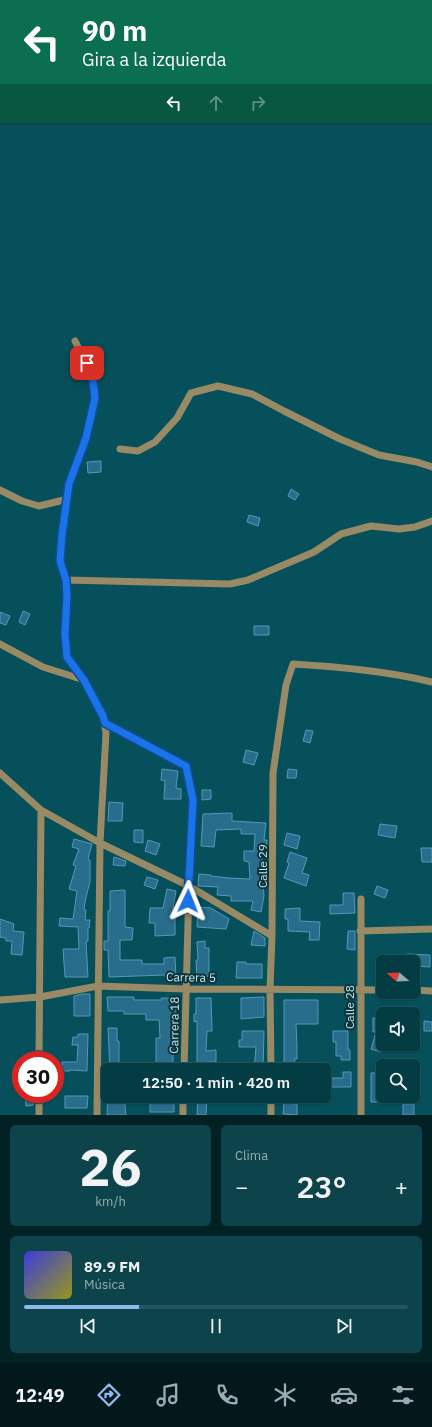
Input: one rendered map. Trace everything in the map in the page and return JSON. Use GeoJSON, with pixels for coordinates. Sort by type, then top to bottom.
{"type":"FeatureCollection","features":[{"type":"Feature","properties":{"kind":"street"},"geometry":{"type":"LineString","coordinates":[[76,341],[92,374],[95,398],[86,438],[69,484],[60,561],[66,580],[67,596],[65,634],[67,657],[84,680],[103,716],[106,733],[100,843],[97,1115]]}},
{"type":"Feature","properties":{"kind":"street"},"geometry":{"type":"LineString","coordinates":[[120,449],[138,451],[155,442],[177,418],[192,394],[218,386],[252,394],[340,439],[379,455],[417,462],[432,467]]}},
{"type":"Feature","properties":{"kind":"street"},"geometry":{"type":"LineString","coordinates":[[0,490],[22,501],[39,506],[68,499]]}},
{"type":"Feature","properties":{"kind":"street"},"geometry":{"type":"LineString","coordinates":[[66,580],[230,584],[248,580],[314,552],[341,534],[371,526],[399,529],[415,527],[432,522]]}},
{"type":"Feature","properties":{"kind":"street"},"geometry":{"type":"LineString","coordinates":[[0,644],[43,667],[84,680]]}},
{"type":"Feature","properties":{"kind":"street","name":"Calle 29"},"geometry":{"type":"LineString","coordinates":[[271,1063],[270,989],[272,936],[273,773],[286,685],[293,664],[345,668],[402,675],[432,682]]}},
{"type":"Feature","properties":{"kind":"street","name":"Carrera 18"},"geometry":{"type":"LineString","coordinates":[[105,723],[186,766],[193,800],[184,1063]]}},
{"type":"Feature","properties":{"kind":"street"},"geometry":{"type":"LineString","coordinates":[[0,773],[41,810],[100,843],[189,886],[272,936]]}},
{"type":"Feature","properties":{"kind":"street"},"geometry":{"type":"LineString","coordinates":[[39,1051],[41,810]]}},
{"type":"Feature","properties":{"kind":"street","name":"Calle 28"},"geometry":{"type":"LineString","coordinates":[[361,899],[361,1115]]}},
{"type":"Feature","properties":{"kind":"street"},"geometry":{"type":"LineString","coordinates":[[360,931],[432,929]]}},
{"type":"Feature","properties":{"kind":"street","name":"Carrera 5"},"geometry":{"type":"LineString","coordinates":[[0,1000],[40,997],[98,986],[186,989],[376,990]]}},
{"type":"Feature","properties":{"kind":"street"},"geometry":{"type":"LineString","coordinates":[[420,990],[432,990]]}},
{"type":"Feature","properties":{"kind":"street"},"geometry":{"type":"LineString","coordinates":[[39,1103],[39,1115]]}},
{"type":"Feature","properties":{"kind":"street"},"geometry":{"type":"LineString","coordinates":[[183,1103],[183,1115]]}},
{"type":"Feature","properties":{"kind":"street"},"geometry":{"type":"LineString","coordinates":[[271,1103],[271,1115]]}},
{"type":"Feature","properties":{"kind":"building"},"geometry":{"type":"Polygon","coordinates":[[[101,461],[101,472],[88,473],[87,462],[101,461]]]}},
{"type":"Feature","properties":{"kind":"building"},"geometry":{"type":"Polygon","coordinates":[[[291,489],[299,494],[295,500],[288,496],[291,489]]]}},
{"type":"Feature","properties":{"kind":"building"},"geometry":{"type":"Polygon","coordinates":[[[249,515],[260,518],[258,526],[247,522],[249,515]]]}},
{"type":"Feature","properties":{"kind":"building"},"geometry":{"type":"Polygon","coordinates":[[[23,611],[30,614],[25,625],[19,622],[23,611]]]}},
{"type":"Feature","properties":{"kind":"building"},"geometry":{"type":"Polygon","coordinates":[[[0,612],[10,616],[6,625],[0,623],[0,612]]]}},
{"type":"Feature","properties":{"kind":"building"},"geometry":{"type":"Polygon","coordinates":[[[254,626],[269,626],[269,635],[254,635],[254,626]]]}},
{"type":"Feature","properties":{"kind":"building"},"geometry":{"type":"Polygon","coordinates":[[[306,730],[313,731],[310,743],[303,741],[306,730]]]}},
{"type":"Feature","properties":{"kind":"building"},"geometry":{"type":"Polygon","coordinates":[[[246,750],[258,753],[254,765],[243,762],[246,750]]]}},
{"type":"Feature","properties":{"kind":"building"},"geometry":{"type":"Polygon","coordinates":[[[162,769],[178,771],[176,788],[181,789],[181,799],[164,799],[165,781],[161,780],[162,769]]]}},
{"type":"Feature","properties":{"kind":"building"},"geometry":{"type":"Polygon","coordinates":[[[288,769],[297,770],[296,778],[287,778],[288,769]]]}},
{"type":"Feature","properties":{"kind":"building"},"geometry":{"type":"Polygon","coordinates":[[[202,790],[211,790],[211,799],[202,800],[202,790]]]}},
{"type":"Feature","properties":{"kind":"building"},"geometry":{"type":"Polygon","coordinates":[[[109,802],[123,803],[122,821],[108,821],[109,802]]]}},
{"type":"Feature","properties":{"kind":"building"},"geometry":{"type":"Polygon","coordinates":[[[232,813],[232,821],[266,823],[264,840],[267,840],[266,851],[262,850],[261,870],[264,896],[261,912],[251,910],[253,901],[231,901],[231,896],[217,895],[218,887],[198,886],[199,874],[250,879],[249,862],[244,861],[244,851],[254,851],[255,834],[241,834],[241,829],[216,830],[214,847],[201,846],[203,814],[232,813]]]}},
{"type":"Feature","properties":{"kind":"building"},"geometry":{"type":"Polygon","coordinates":[[[380,824],[397,826],[395,838],[378,835],[380,824]]]}},
{"type":"Feature","properties":{"kind":"building"},"geometry":{"type":"Polygon","coordinates":[[[134,830],[143,830],[143,843],[134,842],[134,830]]]}},
{"type":"Feature","properties":{"kind":"building"},"geometry":{"type":"Polygon","coordinates":[[[287,833],[300,836],[297,849],[284,845],[287,833]]]}},
{"type":"Feature","properties":{"kind":"building"},"geometry":{"type":"Polygon","coordinates":[[[74,839],[92,844],[88,859],[90,860],[90,882],[84,909],[86,910],[85,920],[90,920],[88,928],[88,941],[86,941],[88,977],[65,977],[63,949],[79,949],[78,927],[59,926],[60,918],[73,919],[77,891],[69,889],[76,866],[73,865],[79,849],[72,847],[74,839]]]}},
{"type":"Feature","properties":{"kind":"building"},"geometry":{"type":"Polygon","coordinates":[[[148,840],[160,844],[156,855],[145,851],[148,840]]]}},
{"type":"Feature","properties":{"kind":"building"},"geometry":{"type":"Polygon","coordinates":[[[421,848],[432,848],[432,862],[422,862],[421,848]]]}},
{"type":"Feature","properties":{"kind":"building"},"geometry":{"type":"Polygon","coordinates":[[[290,852],[307,858],[302,873],[309,875],[306,886],[284,878],[289,863],[287,862],[290,852]]]}},
{"type":"Feature","properties":{"kind":"building"},"geometry":{"type":"Polygon","coordinates":[[[114,857],[126,861],[125,866],[113,865],[114,857]]]}},
{"type":"Feature","properties":{"kind":"building"},"geometry":{"type":"Polygon","coordinates":[[[147,877],[158,880],[155,889],[144,885],[147,877]]]}},
{"type":"Feature","properties":{"kind":"building"},"geometry":{"type":"Polygon","coordinates":[[[377,886],[388,890],[385,898],[374,894],[377,886]]]}},
{"type":"Feature","properties":{"kind":"building"},"geometry":{"type":"Polygon","coordinates":[[[167,889],[176,891],[173,908],[176,908],[175,935],[155,936],[155,923],[149,923],[150,908],[163,908],[167,889]]]}},
{"type":"Feature","properties":{"kind":"building"},"geometry":{"type":"Polygon","coordinates":[[[125,890],[125,927],[133,928],[132,940],[120,940],[120,960],[142,960],[142,964],[164,964],[164,958],[175,957],[176,977],[165,977],[165,975],[109,977],[108,950],[104,950],[104,941],[108,941],[110,891],[125,890]]]}},
{"type":"Feature","properties":{"kind":"building"},"geometry":{"type":"Polygon","coordinates":[[[343,893],[354,893],[355,913],[330,914],[330,905],[343,905],[343,893]]]}},
{"type":"Feature","properties":{"kind":"building"},"geometry":{"type":"Polygon","coordinates":[[[198,907],[211,908],[229,919],[226,929],[197,927],[198,907]]]}},
{"type":"Feature","properties":{"kind":"building"},"geometry":{"type":"Polygon","coordinates":[[[300,908],[300,921],[320,922],[319,940],[309,940],[310,932],[288,931],[288,919],[285,919],[285,909],[300,908]]]}},
{"type":"Feature","properties":{"kind":"building"},"geometry":{"type":"Polygon","coordinates":[[[0,919],[14,924],[13,931],[24,932],[22,955],[11,954],[12,941],[6,941],[6,938],[0,937],[0,919]]]}},
{"type":"Feature","properties":{"kind":"building"},"geometry":{"type":"Polygon","coordinates":[[[254,931],[265,938],[265,946],[251,945],[254,931]]]}},
{"type":"Feature","properties":{"kind":"building"},"geometry":{"type":"Polygon","coordinates":[[[348,931],[355,931],[355,950],[347,949],[348,931]]]}},
{"type":"Feature","properties":{"kind":"building"},"geometry":{"type":"Polygon","coordinates":[[[205,941],[205,948],[209,948],[209,976],[197,977],[197,942],[205,941]]]}},
{"type":"Feature","properties":{"kind":"building"},"geometry":{"type":"Polygon","coordinates":[[[407,954],[430,955],[430,967],[420,966],[420,955],[407,954]]]}},
{"type":"Feature","properties":{"kind":"building"},"geometry":{"type":"Polygon","coordinates":[[[237,962],[246,962],[246,964],[262,964],[262,978],[236,978],[237,962]]]}},
{"type":"Feature","properties":{"kind":"building"},"geometry":{"type":"Polygon","coordinates":[[[90,994],[90,1016],[74,1016],[74,996],[90,994]]]}},
{"type":"Feature","properties":{"kind":"building"},"geometry":{"type":"Polygon","coordinates":[[[107,997],[134,997],[134,1000],[162,1000],[161,998],[177,998],[176,1044],[173,1044],[173,1063],[156,1063],[156,1038],[160,1038],[159,1020],[146,1020],[146,1014],[124,1014],[124,1011],[108,1011],[107,997]]]}},
{"type":"Feature","properties":{"kind":"building"},"geometry":{"type":"Polygon","coordinates":[[[264,997],[264,1017],[241,1019],[241,998],[264,997]]]}},
{"type":"Feature","properties":{"kind":"building"},"geometry":{"type":"Polygon","coordinates":[[[196,998],[211,998],[212,1031],[207,1031],[206,1051],[216,1050],[216,1062],[197,1063],[197,1021],[194,1022],[194,1014],[196,1014],[196,998]]]}},
{"type":"Feature","properties":{"kind":"building"},"geometry":{"type":"Polygon","coordinates":[[[284,1000],[318,1000],[318,1024],[296,1024],[297,1059],[295,1058],[295,1063],[284,1063],[284,1000]]]}},
{"type":"Feature","properties":{"kind":"building"},"geometry":{"type":"Polygon","coordinates":[[[373,1018],[376,1018],[376,1032],[373,1032],[373,1018]]]}},
{"type":"Feature","properties":{"kind":"building"},"geometry":{"type":"Polygon","coordinates":[[[424,1021],[432,1022],[432,1031],[424,1031],[424,1021]]]}},
{"type":"Feature","properties":{"kind":"building"},"geometry":{"type":"Polygon","coordinates":[[[108,1028],[117,1028],[117,1041],[119,1041],[119,1063],[110,1063],[108,1028]]]}},
{"type":"Feature","properties":{"kind":"building"},"geometry":{"type":"Polygon","coordinates":[[[242,1031],[264,1031],[263,1063],[255,1063],[256,1047],[239,1047],[239,1040],[242,1040],[242,1031]]]}},
{"type":"Feature","properties":{"kind":"building"},"geometry":{"type":"Polygon","coordinates":[[[333,1031],[348,1031],[348,1050],[350,1050],[350,1060],[341,1060],[341,1056],[336,1056],[336,1042],[333,1042],[333,1031]]]}},
{"type":"Feature","properties":{"kind":"building"},"geometry":{"type":"Polygon","coordinates":[[[376,1032],[376,1050],[371,1049],[376,1032]]]}},
{"type":"Feature","properties":{"kind":"building"},"geometry":{"type":"Polygon","coordinates":[[[78,1034],[88,1034],[87,1071],[64,1071],[64,1062],[77,1062],[78,1045],[72,1045],[73,1037],[78,1037],[78,1034]]]}},
{"type":"Feature","properties":{"kind":"building"},"geometry":{"type":"Polygon","coordinates":[[[343,1072],[351,1072],[351,1087],[331,1087],[331,1078],[343,1078],[343,1072]]]}},
{"type":"Feature","properties":{"kind":"building"},"geometry":{"type":"Polygon","coordinates":[[[371,1073],[376,1073],[376,1102],[371,1102],[371,1073]]]}},
{"type":"Feature","properties":{"kind":"building"},"geometry":{"type":"Polygon","coordinates":[[[65,1096],[88,1096],[87,1108],[65,1108],[65,1096]]]}},
{"type":"Feature","properties":{"kind":"building"},"geometry":{"type":"Polygon","coordinates":[[[26,1103],[33,1103],[33,1105],[26,1106],[26,1103]]]}},
{"type":"Feature","properties":{"kind":"building"},"geometry":{"type":"Polygon","coordinates":[[[108,1103],[125,1103],[126,1115],[107,1115],[108,1103]]]}},
{"type":"Feature","properties":{"kind":"building"},"geometry":{"type":"Polygon","coordinates":[[[150,1103],[174,1103],[174,1112],[150,1112],[150,1103]]]}},
{"type":"Feature","properties":{"kind":"building"},"geometry":{"type":"Polygon","coordinates":[[[198,1103],[207,1103],[206,1115],[197,1115],[198,1103]]]}},
{"type":"Feature","properties":{"kind":"building"},"geometry":{"type":"Polygon","coordinates":[[[284,1103],[297,1104],[297,1115],[283,1114],[284,1103]]]}},
{"type":"Feature","properties":{"kind":"building"},"geometry":{"type":"Polygon","coordinates":[[[403,1104],[414,1104],[414,1115],[403,1115],[403,1104]]]}},
{"type":"Feature","properties":{"kind":"route"},"geometry":{"type":"LineString","coordinates":[[87,363],[92,374],[95,398],[86,438],[69,484],[60,561],[66,580],[67,596],[65,634],[67,657],[84,680],[103,716],[105,723],[186,766],[193,800],[188,901]]}}]}
